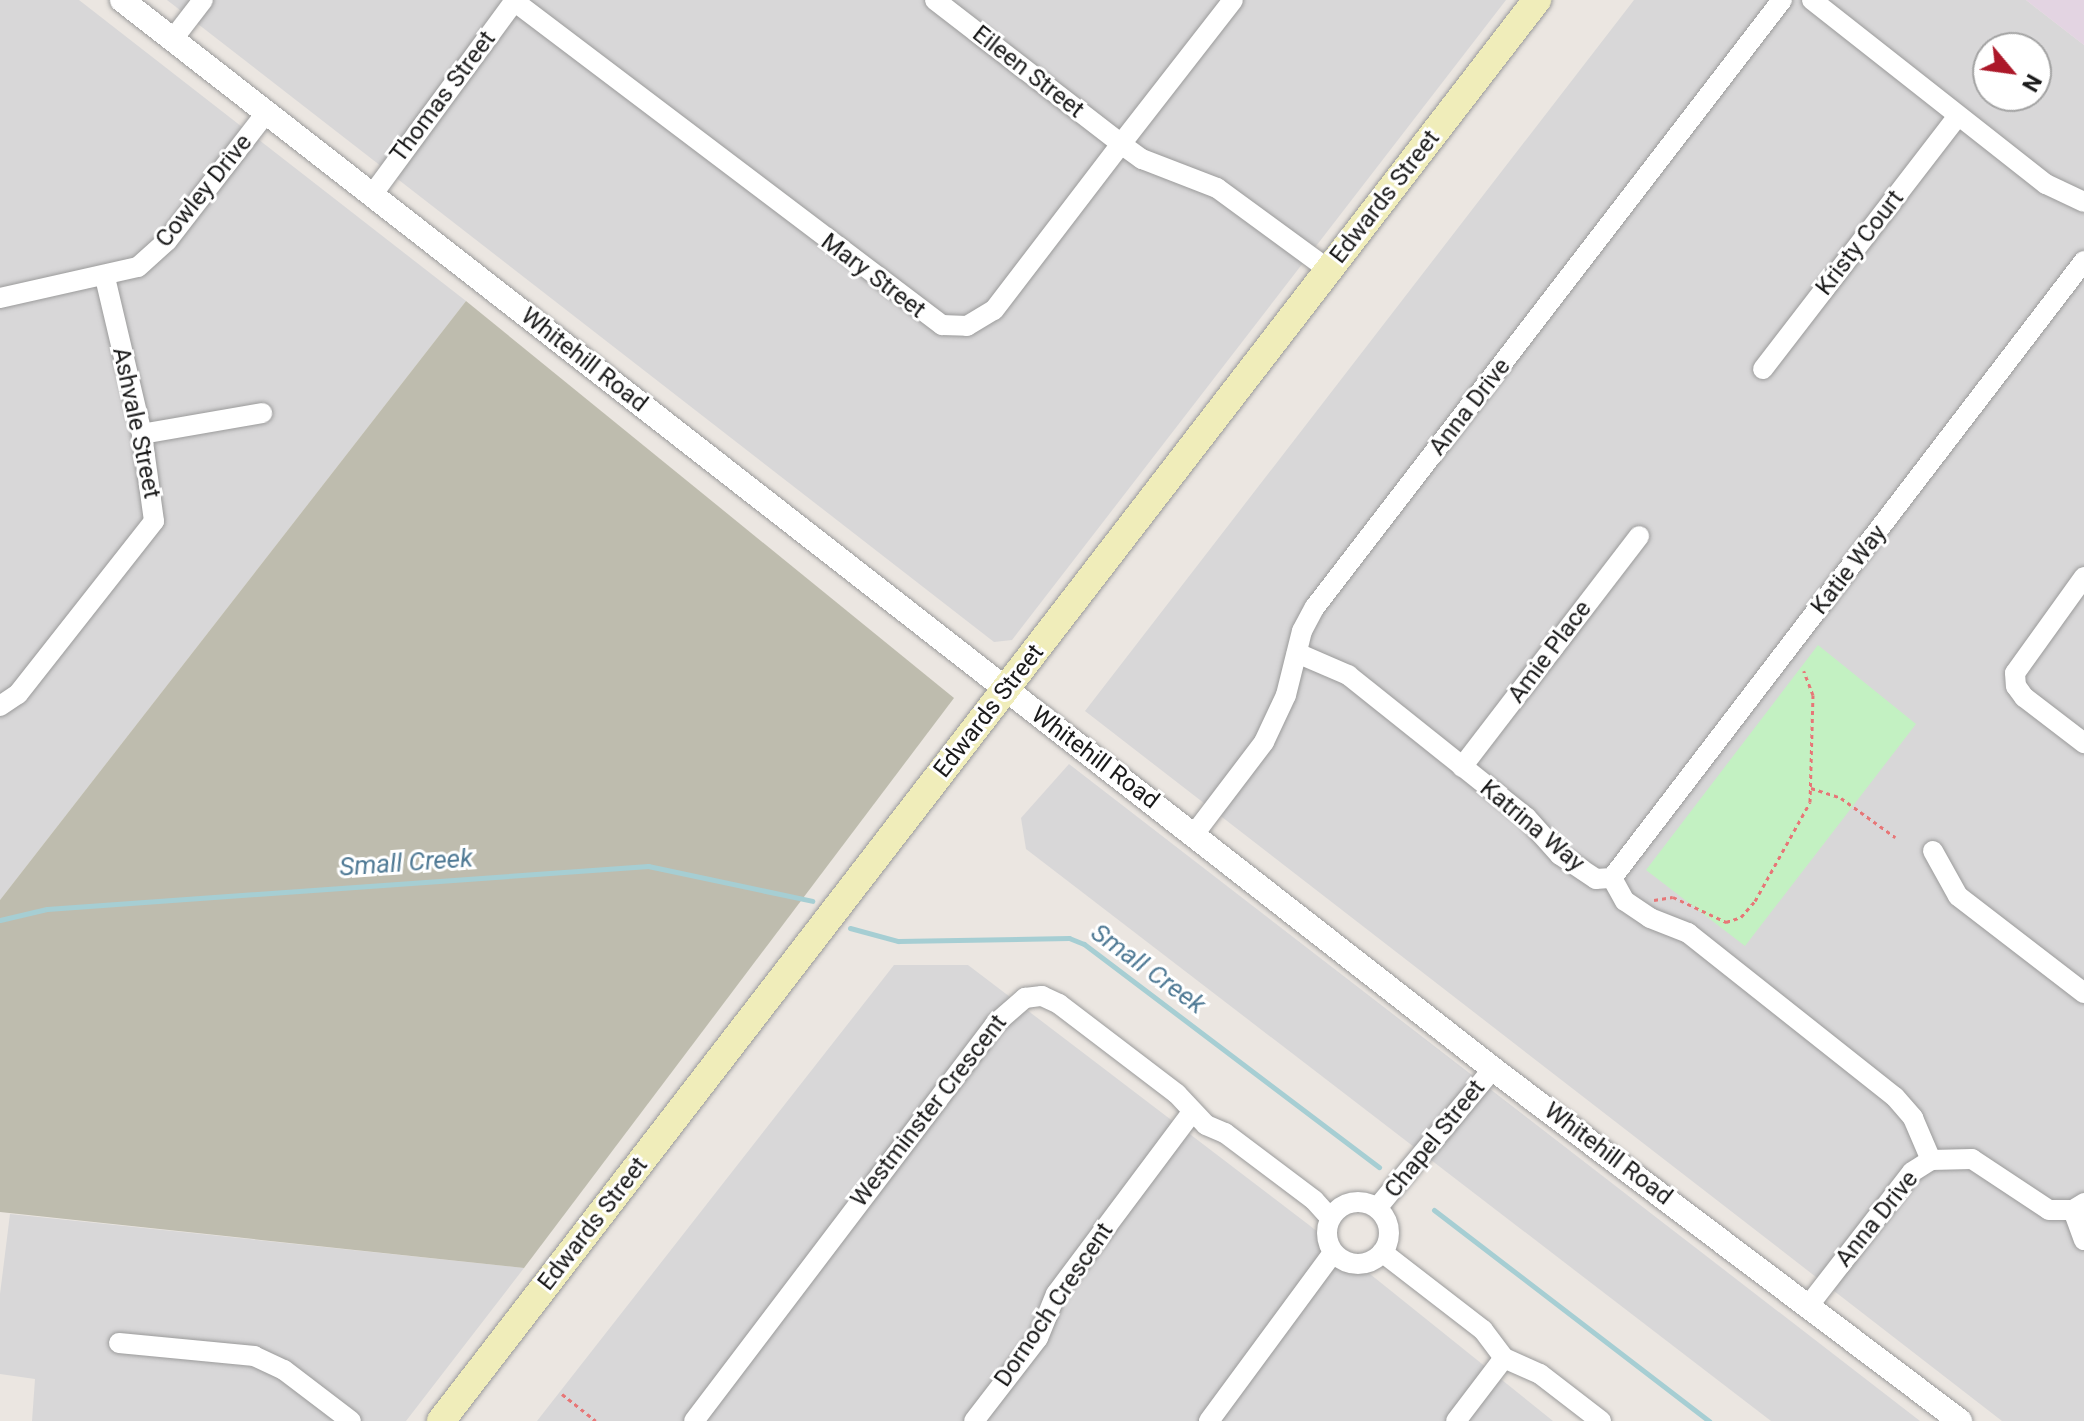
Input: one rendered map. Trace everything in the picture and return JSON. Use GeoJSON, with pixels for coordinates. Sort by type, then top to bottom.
{"type":"FeatureCollection","features":[{"type":"Feature","properties":{"kind":"main road","name":"Edwards Street"},"geometry":{"type":"LineString","coordinates":[[441,1421],[1537,0]]}},
{"type":"Feature","properties":{"kind":"street","name":"Whitehill Road"},"geometry":{"type":"LineString","coordinates":[[122,0],[1004,690],[1195,833],[1493,1069],[1960,1421]]}},
{"type":"Feature","properties":{"kind":"street"},"geometry":{"type":"LineString","coordinates":[[173,39],[203,0]]}},
{"type":"Feature","properties":{"kind":"street","name":"Eileen Street"},"geometry":{"type":"LineString","coordinates":[[935,0],[1121,144]]}},
{"type":"Feature","properties":{"kind":"street"},"geometry":{"type":"LineString","coordinates":[[1233,0],[1121,144],[1142,159],[1217,188],[1329,270]]}},
{"type":"Feature","properties":{"kind":"street","name":"Anna Drive"},"geometry":{"type":"LineString","coordinates":[[1195,833],[1264,742],[1286,695],[1297,653],[1315,607],[1782,0]]}},
{"type":"Feature","properties":{"kind":"street"},"geometry":{"type":"LineString","coordinates":[[1812,0],[2046,184],[2084,202]]}},
{"type":"Feature","properties":{"kind":"street","name":"Mary Street"},"geometry":{"type":"LineString","coordinates":[[514,1],[942,325],[967,326],[994,310],[1121,144]]}},
{"type":"Feature","properties":{"kind":"street","name":"Thomas Street"},"geometry":{"type":"LineString","coordinates":[[372,195],[514,1]]}},
{"type":"Feature","properties":{"kind":"street","name":"Cowley Drive"},"geometry":{"type":"LineString","coordinates":[[0,298],[105,278],[138,267],[167,241],[265,114]]}},
{"type":"Feature","properties":{"kind":"street","name":"Kristy Court"},"geometry":{"type":"LineString","coordinates":[[1763,369],[1958,116]]}},
{"type":"Feature","properties":{"kind":"street","name":"Katie Way"},"geometry":{"type":"LineString","coordinates":[[1612,878],[2084,261]]}},
{"type":"Feature","properties":{"kind":"street","name":"Ashvale Street"},"geometry":{"type":"LineString","coordinates":[[0,706],[18,694],[154,521],[142,434],[105,278]]}},
{"type":"Feature","properties":{"kind":"street"},"geometry":{"type":"LineString","coordinates":[[142,434],[262,413]]}},
{"type":"Feature","properties":{"kind":"street","name":"Amie Place"},"geometry":{"type":"LineString","coordinates":[[1462,767],[1639,536]]}},
{"type":"Feature","properties":{"kind":"street"},"geometry":{"type":"LineString","coordinates":[[2084,577],[2015,673],[2016,686],[2024,697],[2084,743]]}},
{"type":"Feature","properties":{"kind":"street","name":"Katrina Way"},"geometry":{"type":"LineString","coordinates":[[1297,653],[1348,675],[1526,817],[1560,855],[1596,879],[1612,878],[1625,901],[1644,914],[1688,933],[1895,1097],[1913,1118],[1931,1160]]}},
{"type":"Feature","properties":{"kind":"street"},"geometry":{"type":"LineString","coordinates":[[1933,851],[1958,896],[2084,993]]}},
{"type":"Feature","properties":{"kind":"street","name":"Westminster Crescent"},"geometry":{"type":"LineString","coordinates":[[694,1421],[1011,1006],[1042,996],[1059,1004],[1177,1094],[1192,1112],[1314,1200],[1330,1218]]}},
{"type":"Feature","properties":{"kind":"street","name":"Chapel Street"},"geometry":{"type":"LineString","coordinates":[[1377,1208],[1493,1069]]}},
{"type":"Feature","properties":{"kind":"street","name":"Dornoch Crescent"},"geometry":{"type":"LineString","coordinates":[[974,1421],[1038,1338],[1056,1294],[1192,1112]]}},
{"type":"Feature","properties":{"kind":"street","name":"Anna Drive"},"geometry":{"type":"LineString","coordinates":[[1809,1305],[1912,1172],[1931,1160],[1972,1159],[2038,1205],[2060,1212],[2079,1206]]}},
{"type":"Feature","properties":{"kind":"street"},"geometry":{"type":"LineString","coordinates":[[1346,1204],[1377,1208],[1389,1231],[1382,1252],[1359,1265],[1333,1253],[1326,1236],[1330,1218],[1346,1204]]}},
{"type":"Feature","properties":{"kind":"street"},"geometry":{"type":"LineString","coordinates":[[2079,1206],[2084,1240]]}},
{"type":"Feature","properties":{"kind":"street"},"geometry":{"type":"LineString","coordinates":[[1382,1252],[1483,1330],[1504,1358],[1540,1374],[1601,1421]]}},
{"type":"Feature","properties":{"kind":"street"},"geometry":{"type":"LineString","coordinates":[[1209,1421],[1333,1253]]}},
{"type":"Feature","properties":{"kind":"street"},"geometry":{"type":"LineString","coordinates":[[119,1343],[254,1356],[284,1370],[351,1421]]}},
{"type":"Feature","properties":{"kind":"street"},"geometry":{"type":"LineString","coordinates":[[1456,1421],[1504,1358]]}},
{"type":"Feature","properties":{"kind":"path"},"geometry":{"type":"LineString","coordinates":[[1644,914],[1657,896],[1665,895],[1718,921],[1741,917],[1799,823],[1811,788],[1813,695],[1804,671]]}},
{"type":"Feature","properties":{"kind":"path"},"geometry":{"type":"LineString","coordinates":[[1811,788],[1841,798],[1895,837]]}},
{"type":"Feature","properties":{"kind":"path"},"geometry":{"type":"LineString","coordinates":[[562,1394],[596,1421]]}},
{"type":"Feature","properties":{"kind":"shaded area"},"geometry":{"type":"Polygon","coordinates":[[[0,0],[79,0],[466,301],[0,900],[0,0]]]}},
{"type":"Feature","properties":{"kind":"shaded area"},"geometry":{"type":"Polygon","coordinates":[[[167,0],[1506,0],[1012,640],[994,642],[167,0]]]}},
{"type":"Feature","properties":{"kind":"shaded area"},"geometry":{"type":"Polygon","coordinates":[[[1634,0],[2026,0],[2084,45],[2084,1421],[2002,1421],[1085,711],[1634,0]]]}},
{"type":"Feature","properties":{"kind":"shaded area"},"geometry":{"type":"Polygon","coordinates":[[[2026,0],[2084,0],[2084,45],[2026,0]]]}},
{"type":"Feature","properties":{"kind":"shaded area"},"geometry":{"type":"Polygon","coordinates":[[[466,301],[954,698],[524,1268],[0,1212],[0,900],[466,301]]]}},
{"type":"Feature","properties":{"kind":"shaded area"},"geometry":{"type":"Polygon","coordinates":[[[1069,764],[1920,1421],[1771,1421],[1026,849],[1021,818],[1069,764]]]}},
{"type":"Feature","properties":{"kind":"shaded area"},"geometry":{"type":"Polygon","coordinates":[[[894,965],[968,965],[1309,1225],[1553,1421],[537,1421],[894,965]]]}},
{"type":"Feature","properties":{"kind":"shaded area"},"geometry":{"type":"Polygon","coordinates":[[[10,1214],[524,1268],[406,1421],[32,1421],[35,1379],[0,1374],[0,1294],[10,1214]]]}},
{"type":"Feature","properties":{"kind":"green space"},"geometry":{"type":"Polygon","coordinates":[[[1818,645],[1916,724],[1745,946],[1646,870],[1818,645]]]}},
{"type":"Feature","properties":{"kind":"waterway","name":"Small Creek"},"geometry":{"type":"LineString","coordinates":[[0,920],[47,909],[648,866],[812,901]]}},
{"type":"Feature","properties":{"kind":"waterway","name":"Small Creek"},"geometry":{"type":"LineString","coordinates":[[850,928],[898,941],[1069,938],[1084,944],[1379,1167]]}},
{"type":"Feature","properties":{"kind":"waterway","name":"Small Creek"},"geometry":{"type":"LineString","coordinates":[[1434,1210],[1709,1421]]}}]}
